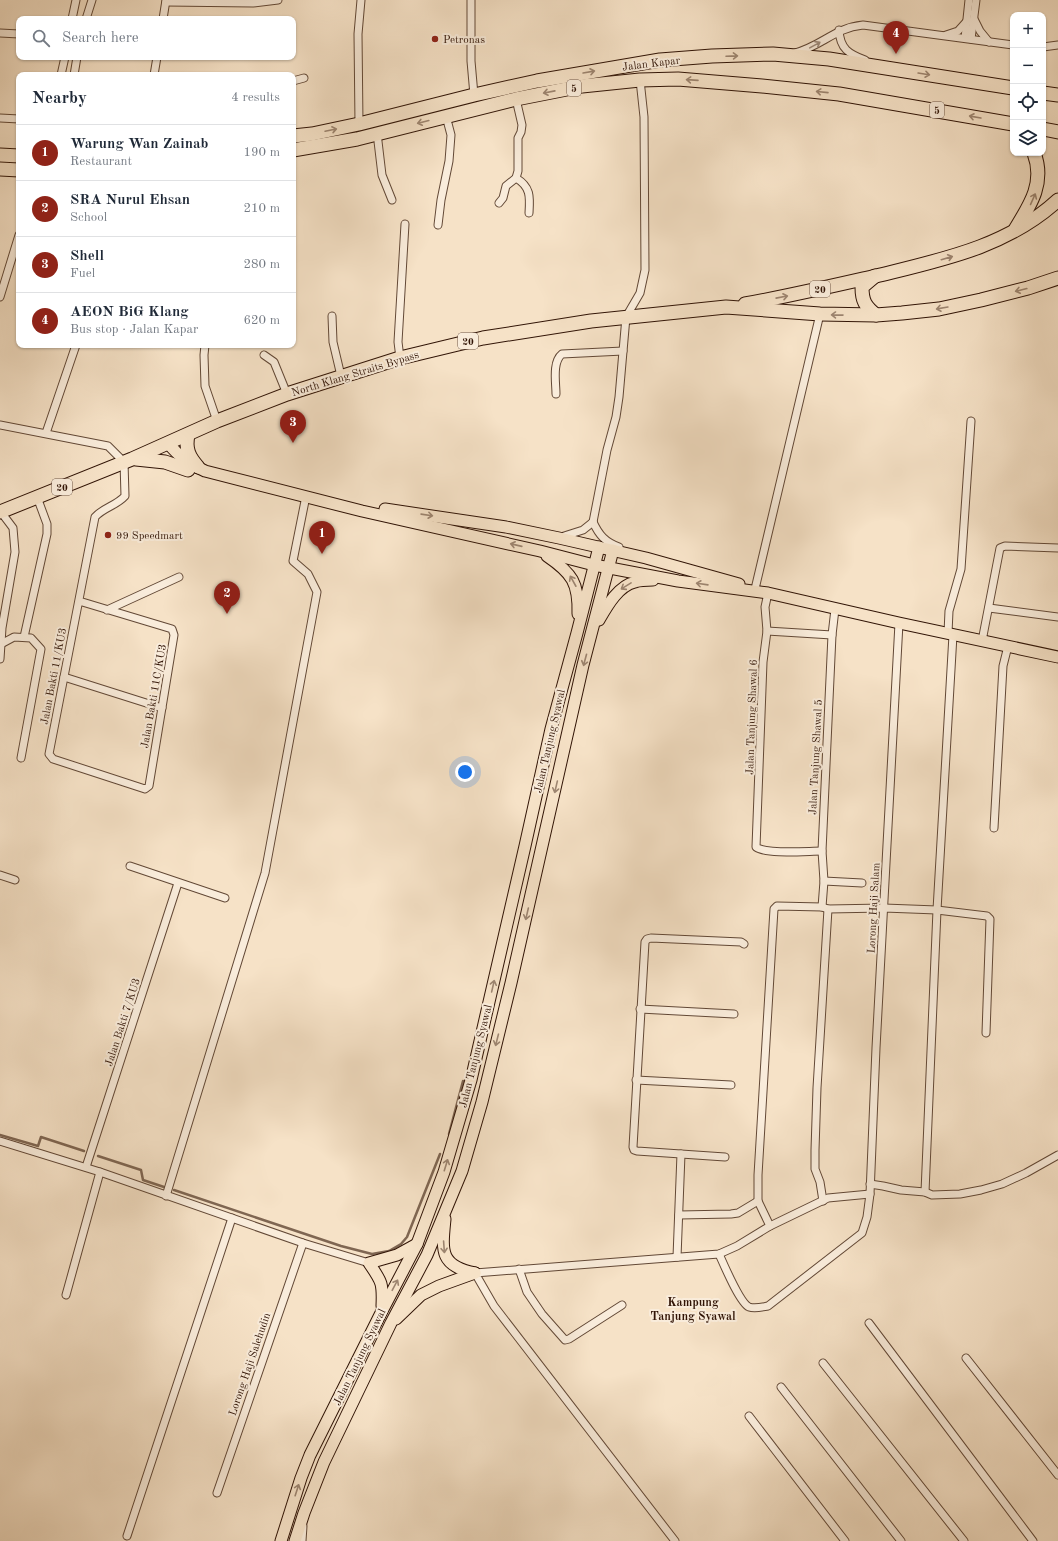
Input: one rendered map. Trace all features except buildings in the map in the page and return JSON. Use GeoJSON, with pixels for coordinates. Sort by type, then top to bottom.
{"type":"FeatureCollection","features":[{"type":"Feature","properties":{"kind":"highway","name":"Jalan Kapar"},"geometry":{"type":"LineString","coordinates":[[296,136],[312,134],[359,124],[537,81],[660,60],[712,56],[763,54],[829,59],[1010,88]]}},
{"type":"Feature","properties":{"kind":"highway","name":"Jalan Kapar"},"geometry":{"type":"LineString","coordinates":[[296,149],[358,138],[516,99],[582,86],[640,80],[685,80],[756,85],[839,94],[1010,125]]}},
{"type":"Feature","properties":{"kind":"highway"},"geometry":{"type":"LineString","coordinates":[[1046,93],[1058,95]]}},
{"type":"Feature","properties":{"kind":"highway"},"geometry":{"type":"LineString","coordinates":[[0,156],[16,156]]}},
{"type":"Feature","properties":{"kind":"highway"},"geometry":{"type":"LineString","coordinates":[[1013,233],[1036,193],[1038,183],[1038,165],[1035,156]]}},
{"type":"Feature","properties":{"kind":"highway"},"geometry":{"type":"LineString","coordinates":[[0,170],[16,170]]}},
{"type":"Feature","properties":{"kind":"highway","name":"North Klang Straits Bypass"},"geometry":{"type":"LineString","coordinates":[[1,512],[129,460],[217,421],[287,394],[400,358],[496,336],[626,317],[730,307],[784,297],[876,276],[946,259],[980,248],[1013,233],[1058,200]]}},
{"type":"Feature","properties":{"kind":"highway"},"geometry":{"type":"LineString","coordinates":[[876,276],[862,287],[862,295],[866,307],[876,315]]}},
{"type":"Feature","properties":{"kind":"highway","name":"North Klang Straits Bypass"},"geometry":{"type":"LineString","coordinates":[[730,307],[820,314],[876,315],[946,307],[1028,288],[1058,278]]}},
{"type":"Feature","properties":{"kind":"highway"},"geometry":{"type":"LineString","coordinates":[[188,434],[187,451],[193,469]]}},
{"type":"Feature","properties":{"kind":"highway"},"geometry":{"type":"LineString","coordinates":[[129,460],[165,462],[193,469]]}},
{"type":"Feature","properties":{"kind":"main road"},"geometry":{"type":"LineString","coordinates":[[165,444],[193,469],[607,568],[678,581],[768,593]]}},
{"type":"Feature","properties":{"kind":"main road"},"geometry":{"type":"LineString","coordinates":[[319,499],[506,527],[559,538],[646,558],[710,575],[768,593],[1058,657]]}},
{"type":"Feature","properties":{"kind":"main road","name":"Jalan Tanjung Syawal"},"geometry":{"type":"LineString","coordinates":[[281,1541],[288,1516],[310,1455],[417,1244],[444,1172],[471,1080],[526,846],[551,729],[599,547]]}},
{"type":"Feature","properties":{"kind":"main road","name":"Jalan Tanjung Syawal"},"geometry":{"type":"LineString","coordinates":[[295,1541],[324,1462],[391,1323],[427,1255],[462,1171],[482,1102],[511,983],[582,672],[612,550]]}},
{"type":"Feature","properties":{"kind":"main road"},"geometry":{"type":"LineString","coordinates":[[540,551],[566,570],[576,586],[578,604],[577,633]]}},
{"type":"Feature","properties":{"kind":"main road"},"geometry":{"type":"LineString","coordinates":[[593,632],[604,610],[618,592],[634,582],[653,580],[678,581]]}},
{"type":"Feature","properties":{"kind":"main road"},"geometry":{"type":"LineString","coordinates":[[446,1208],[443,1236],[445,1255],[452,1265],[464,1270],[475,1272]]}},
{"type":"Feature","properties":{"kind":"main road"},"geometry":{"type":"LineString","coordinates":[[382,1311],[383,1287],[379,1277],[369,1263],[398,1255],[417,1244]]}},
{"type":"Feature","properties":{"kind":"main road"},"geometry":{"type":"LineString","coordinates":[[391,1323],[422,1295],[439,1286],[475,1272]]}},
{"type":"Feature","properties":{"kind":"street"},"geometry":{"type":"LineString","coordinates":[[73,16],[76,0]]}},
{"type":"Feature","properties":{"kind":"street"},"geometry":{"type":"LineString","coordinates":[[87,16],[92,0]]}},
{"type":"Feature","properties":{"kind":"street"},"geometry":{"type":"LineString","coordinates":[[164,16],[166,1],[253,3],[278,0]]}},
{"type":"Feature","properties":{"kind":"street"},"geometry":{"type":"LineString","coordinates":[[359,124],[358,34],[361,0]]}},
{"type":"Feature","properties":{"kind":"street"},"geometry":{"type":"LineString","coordinates":[[471,0],[474,95]]}},
{"type":"Feature","properties":{"kind":"street"},"geometry":{"type":"LineString","coordinates":[[968,39],[970,19],[969,0]]}},
{"type":"Feature","properties":{"kind":"street"},"geometry":{"type":"LineString","coordinates":[[944,36],[958,31],[970,19],[976,0]]}},
{"type":"Feature","properties":{"kind":"street"},"geometry":{"type":"LineString","coordinates":[[970,19],[989,42]]}},
{"type":"Feature","properties":{"kind":"street"},"geometry":{"type":"LineString","coordinates":[[788,55],[809,48],[839,30],[851,26],[863,25],[1010,45]]}},
{"type":"Feature","properties":{"kind":"street"},"geometry":{"type":"LineString","coordinates":[[839,30],[840,40],[849,52],[885,68]]}},
{"type":"Feature","properties":{"kind":"street"},"geometry":{"type":"LineString","coordinates":[[0,33],[16,34]]}},
{"type":"Feature","properties":{"kind":"street"},"geometry":{"type":"LineString","coordinates":[[1046,47],[1058,46]]}},
{"type":"Feature","properties":{"kind":"street"},"geometry":{"type":"LineString","coordinates":[[62,72],[64,60]]}},
{"type":"Feature","properties":{"kind":"street"},"geometry":{"type":"LineString","coordinates":[[74,72],[76,60]]}},
{"type":"Feature","properties":{"kind":"street"},"geometry":{"type":"LineString","coordinates":[[154,72],[156,60]]}},
{"type":"Feature","properties":{"kind":"street"},"geometry":{"type":"LineString","coordinates":[[296,80],[304,78]]}},
{"type":"Feature","properties":{"kind":"street"},"geometry":{"type":"LineString","coordinates":[[640,80],[644,117],[646,264],[640,293],[626,317],[616,417],[607,450],[593,522],[597,532],[609,544],[646,558]]}},
{"type":"Feature","properties":{"kind":"street"},"geometry":{"type":"LineString","coordinates":[[499,203],[503,198],[506,186],[516,178],[518,171],[518,138],[522,125],[516,99]]}},
{"type":"Feature","properties":{"kind":"street"},"geometry":{"type":"LineString","coordinates":[[438,225],[449,161],[451,134],[446,116]]}},
{"type":"Feature","properties":{"kind":"street"},"geometry":{"type":"LineString","coordinates":[[0,118],[16,119]]}},
{"type":"Feature","properties":{"kind":"street"},"geometry":{"type":"LineString","coordinates":[[377,133],[382,175],[392,200]]}},
{"type":"Feature","properties":{"kind":"street"},"geometry":{"type":"LineString","coordinates":[[516,178],[523,182],[527,187],[530,198],[529,213]]}},
{"type":"Feature","properties":{"kind":"street"},"geometry":{"type":"LineString","coordinates":[[400,358],[398,342],[405,224]]}},
{"type":"Feature","properties":{"kind":"street"},"geometry":{"type":"LineString","coordinates":[[0,297],[16,245]]}},
{"type":"Feature","properties":{"kind":"street"},"geometry":{"type":"LineString","coordinates":[[755,589],[820,314]]}},
{"type":"Feature","properties":{"kind":"street"},"geometry":{"type":"LineString","coordinates":[[332,316],[333,342],[341,376]]}},
{"type":"Feature","properties":{"kind":"street"},"geometry":{"type":"LineString","coordinates":[[46,433],[75,348]]}},
{"type":"Feature","properties":{"kind":"street"},"geometry":{"type":"LineString","coordinates":[[205,348],[205,386],[217,421]]}},
{"type":"Feature","properties":{"kind":"street"},"geometry":{"type":"LineString","coordinates":[[556,394],[556,362],[558,357],[562,354],[622,351]]}},
{"type":"Feature","properties":{"kind":"street"},"geometry":{"type":"LineString","coordinates":[[264,355],[274,362],[287,394]]}},
{"type":"Feature","properties":{"kind":"street"},"geometry":{"type":"LineString","coordinates":[[925,1192],[950,611],[961,569],[971,421]]}},
{"type":"Feature","properties":{"kind":"street"},"geometry":{"type":"LineString","coordinates":[[0,425],[108,446],[129,460]]}},
{"type":"Feature","properties":{"kind":"street","name":"Jalan Bakti 11/KU3"},"geometry":{"type":"LineString","coordinates":[[129,460],[125,496],[120,502],[102,510],[95,517],[49,754],[53,759],[144,789]]}},
{"type":"Feature","properties":{"kind":"street"},"geometry":{"type":"LineString","coordinates":[[166,1196],[265,873],[317,592],[308,574],[293,561],[306,496]]}},
{"type":"Feature","properties":{"kind":"street"},"geometry":{"type":"LineString","coordinates":[[24,638],[47,534],[47,524],[37,497]]}},
{"type":"Feature","properties":{"kind":"street"},"geometry":{"type":"LineString","coordinates":[[0,659],[2,628],[15,552],[13,528],[1,512]]}},
{"type":"Feature","properties":{"kind":"street"},"geometry":{"type":"LineString","coordinates":[[559,538],[583,530],[593,522]]}},
{"type":"Feature","properties":{"kind":"street"},"geometry":{"type":"LineString","coordinates":[[982,641],[990,608],[1000,548],[1004,546],[1058,548]]}},
{"type":"Feature","properties":{"kind":"street"},"geometry":{"type":"LineString","coordinates":[[107,610],[179,577]]}},
{"type":"Feature","properties":{"kind":"street","name":"Jalan Tanjung Shawal 6"},"geometry":{"type":"LineString","coordinates":[[768,593],[765,607],[767,631],[763,662],[756,847],[760,850],[787,852],[822,851]]}},
{"type":"Feature","properties":{"kind":"street","name":"Jalan Bakti 11C/KU3"},"geometry":{"type":"LineString","coordinates":[[79,601],[172,629],[174,635],[149,786],[144,789]]}},
{"type":"Feature","properties":{"kind":"street"},"geometry":{"type":"LineString","coordinates":[[990,608],[1058,617]]}},
{"type":"Feature","properties":{"kind":"street","name":"Jalan Tanjung Shawal 5"},"geometry":{"type":"LineString","coordinates":[[823,1200],[820,1182],[815,1169],[815,1150],[825,908],[822,851],[832,635],[836,609]]}},
{"type":"Feature","properties":{"kind":"street","name":"Lorong Haji Salam"},"geometry":{"type":"LineString","coordinates":[[719,1254],[740,1296],[748,1306],[757,1308],[768,1306],[862,1233],[867,1217],[870,1194],[900,623]]}},
{"type":"Feature","properties":{"kind":"street"},"geometry":{"type":"LineString","coordinates":[[767,631],[832,635]]}},
{"type":"Feature","properties":{"kind":"street"},"geometry":{"type":"LineString","coordinates":[[1,644],[14,637],[31,638],[41,649],[21,758]]}},
{"type":"Feature","properties":{"kind":"street"},"geometry":{"type":"LineString","coordinates":[[994,828],[1003,666],[1008,646]]}},
{"type":"Feature","properties":{"kind":"street"},"geometry":{"type":"LineString","coordinates":[[64,677],[162,708]]}},
{"type":"Feature","properties":{"kind":"street"},"geometry":{"type":"LineString","coordinates":[[130,866],[225,898]]}},
{"type":"Feature","properties":{"kind":"street"},"geometry":{"type":"LineString","coordinates":[[0,875],[15,880]]}},
{"type":"Feature","properties":{"kind":"street"},"geometry":{"type":"LineString","coordinates":[[824,881],[862,883]]}},
{"type":"Feature","properties":{"kind":"street","name":"Jalan Bakti 7/KU3"},"geometry":{"type":"LineString","coordinates":[[86,1167],[178,883]]}},
{"type":"Feature","properties":{"kind":"street"},"geometry":{"type":"LineString","coordinates":[[770,1226],[758,1201],[760,1138],[774,909],[777,906],[937,910],[982,914],[990,919],[986,1033]]}},
{"type":"Feature","properties":{"kind":"street"},"geometry":{"type":"LineString","coordinates":[[725,1157],[634,1150],[636,1080],[645,942],[647,939],[741,942],[744,944]]}},
{"type":"Feature","properties":{"kind":"street"},"geometry":{"type":"LineString","coordinates":[[640,1009],[734,1014]]}},
{"type":"Feature","properties":{"kind":"street"},"geometry":{"type":"LineString","coordinates":[[636,1080],[731,1085]]}},
{"type":"Feature","properties":{"kind":"street"},"geometry":{"type":"LineString","coordinates":[[0,1142],[86,1167],[302,1243],[369,1263]]}},
{"type":"Feature","properties":{"kind":"street"},"geometry":{"type":"LineString","coordinates":[[870,1184],[901,1190],[925,1192],[932,1195],[945,1195],[981,1190],[1002,1184],[1026,1173],[1057,1156],[1058,1148]]}},
{"type":"Feature","properties":{"kind":"street"},"geometry":{"type":"LineString","coordinates":[[677,1257],[681,1154]]}},
{"type":"Feature","properties":{"kind":"street"},"geometry":{"type":"LineString","coordinates":[[66,1295],[100,1172]]}},
{"type":"Feature","properties":{"kind":"street"},"geometry":{"type":"LineString","coordinates":[[674,1541],[494,1306],[475,1272],[719,1254],[737,1246],[770,1226],[823,1200],[870,1194]]}},
{"type":"Feature","properties":{"kind":"street"},"geometry":{"type":"LineString","coordinates":[[679,1215],[731,1214],[738,1212],[758,1201]]}},
{"type":"Feature","properties":{"kind":"street"},"geometry":{"type":"LineString","coordinates":[[127,1536],[232,1218]]}},
{"type":"Feature","properties":{"kind":"street","name":"Lorong Haji Salehudin"},"geometry":{"type":"LineString","coordinates":[[217,1492],[302,1243]]}},
{"type":"Feature","properties":{"kind":"street"},"geometry":{"type":"LineString","coordinates":[[519,1269],[527,1292],[542,1314],[565,1340],[569,1340],[622,1305]]}},
{"type":"Feature","properties":{"kind":"street"},"geometry":{"type":"LineString","coordinates":[[869,1323],[1033,1541]]}},
{"type":"Feature","properties":{"kind":"street"},"geometry":{"type":"LineString","coordinates":[[966,1358],[1058,1475]]}},
{"type":"Feature","properties":{"kind":"street"},"geometry":{"type":"LineString","coordinates":[[823,1363],[964,1541]]}},
{"type":"Feature","properties":{"kind":"street"},"geometry":{"type":"LineString","coordinates":[[781,1386],[901,1541]]}},
{"type":"Feature","properties":{"kind":"street"},"geometry":{"type":"LineString","coordinates":[[749,1416],[845,1541]]}},
{"type":"Feature","properties":{"kind":"street"},"geometry":{"type":"LineString","coordinates":[[302,1541],[304,1514]]}},
{"type":"Feature","properties":{"kind":"street"},"geometry":{"type":"LineString","coordinates":[[276,1541],[288,1516]]}},
{"type":"Feature","properties":{"kind":"waterway"},"geometry":{"type":"LineString","coordinates":[[449,1134],[463,1081]]}},
{"type":"Feature","properties":{"kind":"waterway"},"geometry":{"type":"LineString","coordinates":[[0,1135],[38,1146],[41,1137],[84,1151]]}},
{"type":"Feature","properties":{"kind":"waterway"},"geometry":{"type":"LineString","coordinates":[[174,1190],[341,1246],[372,1254],[389,1251],[401,1244],[407,1237],[440,1154]]}},
{"type":"Feature","properties":{"kind":"waterway"},"geometry":{"type":"LineString","coordinates":[[98,1156],[141,1170],[143,1180],[164,1187]]}},
{"type":"Feature","properties":{"kind":"place","name":"Petronas"},"geometry":{"type":"Point","coordinates":[435,39]}},
{"type":"Feature","properties":{"kind":"place","name":"AEON BiG Klang"},"geometry":{"type":"Point","coordinates":[896,54]}},
{"type":"Feature","properties":{"kind":"place","name":"Shell"},"geometry":{"type":"Point","coordinates":[293,443]}},
{"type":"Feature","properties":{"kind":"place","name":"99 Speedmart"},"geometry":{"type":"Point","coordinates":[108,535]}},
{"type":"Feature","properties":{"kind":"place","name":"Warung Wan Zainab"},"geometry":{"type":"Point","coordinates":[322,554]}},
{"type":"Feature","properties":{"kind":"place","name":"SRA Nurul Ehsan"},"geometry":{"type":"Point","coordinates":[227,614]}},
{"type":"Feature","properties":{"kind":"district","name":"Kampung Tanjung Syawal"},"geometry":{"type":"Point","coordinates":[693,1309]}}]}
